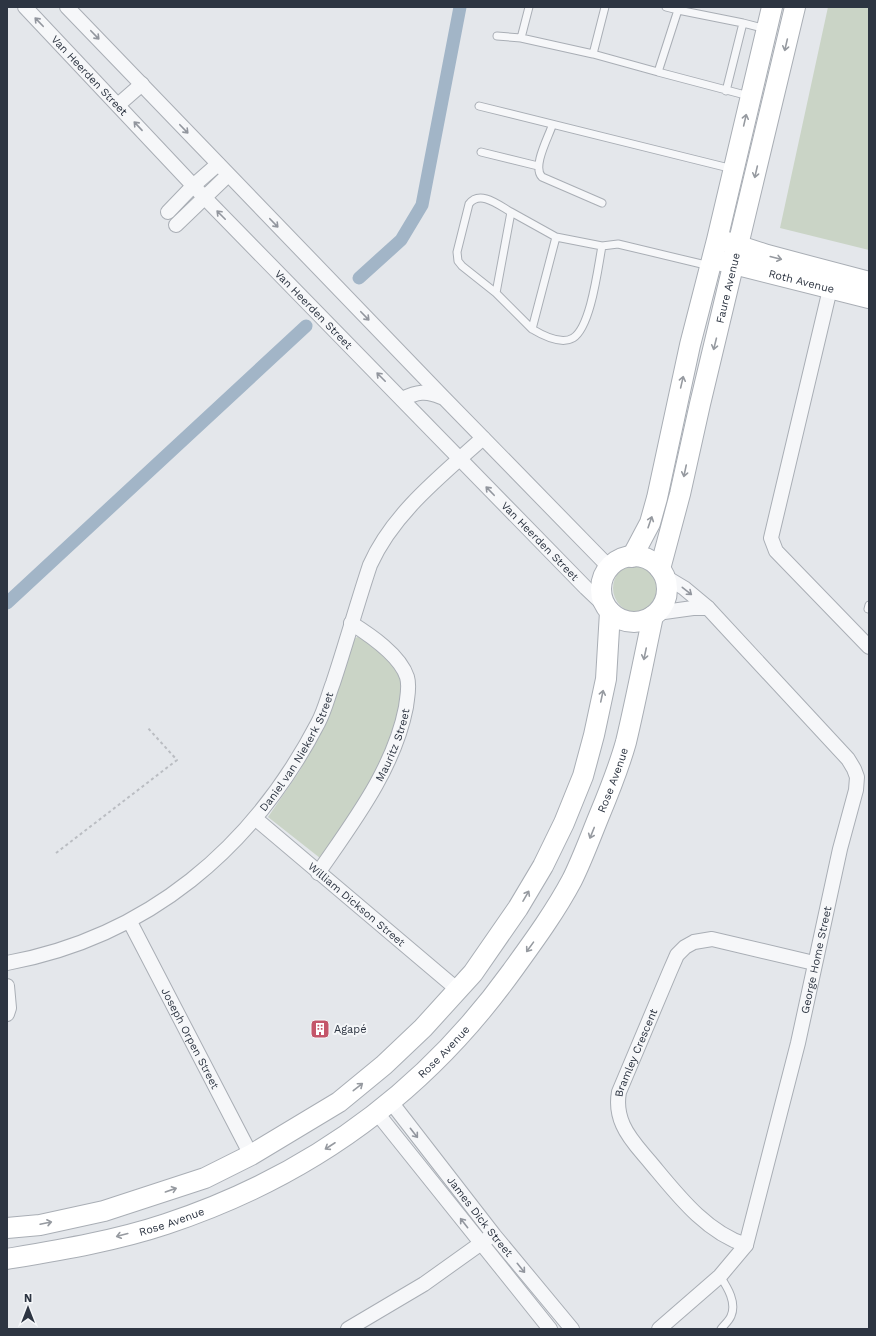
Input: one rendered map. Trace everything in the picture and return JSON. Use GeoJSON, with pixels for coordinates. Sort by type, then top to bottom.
{"type":"FeatureCollection","features":[{"type":"Feature","properties":{"kind":"street","name":"Van Heerden Street"},"geometry":{"type":"LineString","coordinates":[[25,7],[193,186],[459,459],[609,610]]}},
{"type":"Feature","properties":{"kind":"street"},"geometry":{"type":"LineString","coordinates":[[68,7],[228,175],[610,568]]}},
{"type":"Feature","properties":{"kind":"street","name":"Faure Avenue"},"geometry":{"type":"LineString","coordinates":[[632,557],[650,523],[677,403],[772,7]]}},
{"type":"Feature","properties":{"kind":"street","name":"Faure Avenue"},"geometry":{"type":"LineString","coordinates":[[662,573],[700,404],[795,7]]}},
{"type":"Feature","properties":{"kind":"street"},"geometry":{"type":"LineString","coordinates":[[118,105],[142,84]]}},
{"type":"Feature","properties":{"kind":"street"},"geometry":{"type":"LineString","coordinates":[[168,212],[193,186],[218,164]]}},
{"type":"Feature","properties":{"kind":"street"},"geometry":{"type":"LineString","coordinates":[[176,225],[228,175]]}},
{"type":"Feature","properties":{"kind":"street","name":"Roth Avenue"},"geometry":{"type":"LineString","coordinates":[[713,255],[739,245],[767,255],[869,282]]}},
{"type":"Feature","properties":{"kind":"street","name":"Roth Avenue"},"geometry":{"type":"LineString","coordinates":[[713,255],[734,265],[869,298]]}},
{"type":"Feature","properties":{"kind":"street"},"geometry":{"type":"LineString","coordinates":[[830,289],[771,538],[776,551],[869,648]]}},
{"type":"Feature","properties":{"kind":"street"},"geometry":{"type":"LineString","coordinates":[[402,399],[416,393],[431,392],[443,397]]}},
{"type":"Feature","properties":{"kind":"street"},"geometry":{"type":"LineString","coordinates":[[677,403],[700,404]]}},
{"type":"Feature","properties":{"kind":"street","name":"Daniel van Niekerk Street"},"geometry":{"type":"LineString","coordinates":[[7,963],[67,947],[130,922],[180,889],[205,870],[256,819],[295,763],[319,721],[370,565],[378,548],[405,512],[459,459],[483,438]]}},
{"type":"Feature","properties":{"kind":"street"},"geometry":{"type":"LineString","coordinates":[[7,1228],[40,1225],[104,1211],[205,1178],[259,1150],[339,1102],[384,1065],[423,1028],[473,973],[518,908],[543,866],[564,823],[583,776],[606,679],[609,610],[602,592],[605,575],[610,568],[619,561],[632,557],[645,558],[662,573],[667,590],[666,596],[655,614]]}},
{"type":"Feature","properties":{"kind":"street","name":"George Home Street"},"geometry":{"type":"LineString","coordinates":[[659,1329],[720,1276],[746,1245],[798,1044],[814,963],[840,849],[856,790],[857,777],[848,759],[708,608],[684,588],[662,573]]}},
{"type":"Feature","properties":{"kind":"street"},"geometry":{"type":"LineString","coordinates":[[609,610],[626,621],[645,620],[655,614],[693,608],[708,608]]}},
{"type":"Feature","properties":{"kind":"street","name":"Rose Avenue"},"geometry":{"type":"LineString","coordinates":[[7,1258],[95,1242],[165,1224],[247,1192],[285,1173],[359,1127],[408,1088],[470,1026],[495,995],[540,933],[572,880],[590,839],[625,744],[655,614]]}},
{"type":"Feature","properties":{"kind":"street","name":"Mauritz Street"},"geometry":{"type":"LineString","coordinates":[[318,873],[361,809],[388,761],[402,726],[409,686],[402,667],[386,648],[351,623]]}},
{"type":"Feature","properties":{"kind":"street","name":"William Dickson Street"},"geometry":{"type":"LineString","coordinates":[[256,819],[318,873],[452,997]]}},
{"type":"Feature","properties":{"kind":"street","name":"Joseph Orpen Street"},"geometry":{"type":"LineString","coordinates":[[130,922],[259,1150]]}},
{"type":"Feature","properties":{"kind":"street","name":"Bramley Crescent"},"geometry":{"type":"LineString","coordinates":[[746,1245],[731,1240],[723,1235],[695,1212],[670,1186],[631,1139],[623,1125],[619,1112],[619,1092],[677,955],[685,947],[694,942],[712,939],[814,963]]}},
{"type":"Feature","properties":{"kind":"street"},"geometry":{"type":"LineString","coordinates":[[473,973],[495,995]]}},
{"type":"Feature","properties":{"kind":"street"},"geometry":{"type":"LineString","coordinates":[[7,986],[7,1014]]}},
{"type":"Feature","properties":{"kind":"street"},"geometry":{"type":"LineString","coordinates":[[452,997],[470,1026]]}},
{"type":"Feature","properties":{"kind":"street"},"geometry":{"type":"LineString","coordinates":[[384,1065],[408,1088]]}},
{"type":"Feature","properties":{"kind":"street"},"geometry":{"type":"LineString","coordinates":[[339,1102],[359,1127]]}},
{"type":"Feature","properties":{"kind":"street","name":"James Dick Street"},"geometry":{"type":"LineString","coordinates":[[384,1107],[494,1235],[572,1329]]}},
{"type":"Feature","properties":{"kind":"street","name":"James Dick Street"},"geometry":{"type":"LineString","coordinates":[[384,1107],[480,1243],[550,1329]]}},
{"type":"Feature","properties":{"kind":"street"},"geometry":{"type":"LineString","coordinates":[[259,1150],[285,1173]]}},
{"type":"Feature","properties":{"kind":"street"},"geometry":{"type":"LineString","coordinates":[[232,1164],[247,1192]]}},
{"type":"Feature","properties":{"kind":"street"},"geometry":{"type":"LineString","coordinates":[[348,1329],[424,1284],[480,1243],[494,1235]]}},
{"type":"Feature","properties":{"kind":"lane"},"geometry":{"type":"LineString","coordinates":[[521,38],[529,7]]}},
{"type":"Feature","properties":{"kind":"lane"},"geometry":{"type":"LineString","coordinates":[[593,54],[605,7]]}},
{"type":"Feature","properties":{"kind":"lane"},"geometry":{"type":"LineString","coordinates":[[666,7],[766,29]]}},
{"type":"Feature","properties":{"kind":"lane"},"geometry":{"type":"LineString","coordinates":[[658,72],[678,10]]}},
{"type":"Feature","properties":{"kind":"lane"},"geometry":{"type":"LineString","coordinates":[[726,91],[743,23]]}},
{"type":"Feature","properties":{"kind":"lane"},"geometry":{"type":"LineString","coordinates":[[498,36],[521,38],[593,54],[726,91],[750,96]]}},
{"type":"Feature","properties":{"kind":"lane"},"geometry":{"type":"LineString","coordinates":[[479,106],[552,126],[734,169]]}},
{"type":"Feature","properties":{"kind":"lane"},"geometry":{"type":"LineString","coordinates":[[552,126],[538,166],[538,171],[542,177],[602,203]]}},
{"type":"Feature","properties":{"kind":"lane"},"geometry":{"type":"LineString","coordinates":[[481,152],[538,166]]}},
{"type":"Feature","properties":{"kind":"lane"},"geometry":{"type":"LineString","coordinates":[[602,246],[589,310],[585,322],[576,336],[572,339],[563,340],[545,335],[532,329],[496,293],[462,266],[458,260],[457,252],[469,204],[472,200],[482,198],[556,237],[602,246],[618,244],[713,255]]}},
{"type":"Feature","properties":{"kind":"lane"},"geometry":{"type":"LineString","coordinates":[[496,293],[511,212]]}},
{"type":"Feature","properties":{"kind":"lane"},"geometry":{"type":"LineString","coordinates":[[532,329],[556,237]]}},
{"type":"Feature","properties":{"kind":"lane"},"geometry":{"type":"LineString","coordinates":[[720,1276],[727,1288],[732,1303],[731,1316],[721,1329]]}},
{"type":"Feature","properties":{"kind":"path"},"geometry":{"type":"LineString","coordinates":[[56,853],[177,760],[147,727]]}},
{"type":"Feature","properties":{"kind":"green space"},"geometry":{"type":"Polygon","coordinates":[[[828,7],[869,7],[869,250],[780,228],[828,7]]]}},
{"type":"Feature","properties":{"kind":"green space"},"geometry":{"type":"Polygon","coordinates":[[[633,563],[643,563],[656,570],[663,583],[663,593],[656,606],[643,613],[633,613],[624,609],[617,602],[613,593],[613,583],[617,574],[624,567],[633,563]]]}},
{"type":"Feature","properties":{"kind":"green space"},"geometry":{"type":"Polygon","coordinates":[[[360,636],[370,640],[405,678],[396,730],[363,796],[320,858],[268,817],[299,772],[322,730],[353,639],[360,636]]]}},
{"type":"Feature","properties":{"kind":"waterway"},"geometry":{"type":"LineString","coordinates":[[359,278],[401,240],[422,205],[460,7]]}},
{"type":"Feature","properties":{"kind":"waterway"},"geometry":{"type":"LineString","coordinates":[[7,603],[306,326]]}},
{"type":"Feature","properties":{"kind":"place","name":"Agapé"},"geometry":{"type":"Point","coordinates":[320,1029]}}]}
